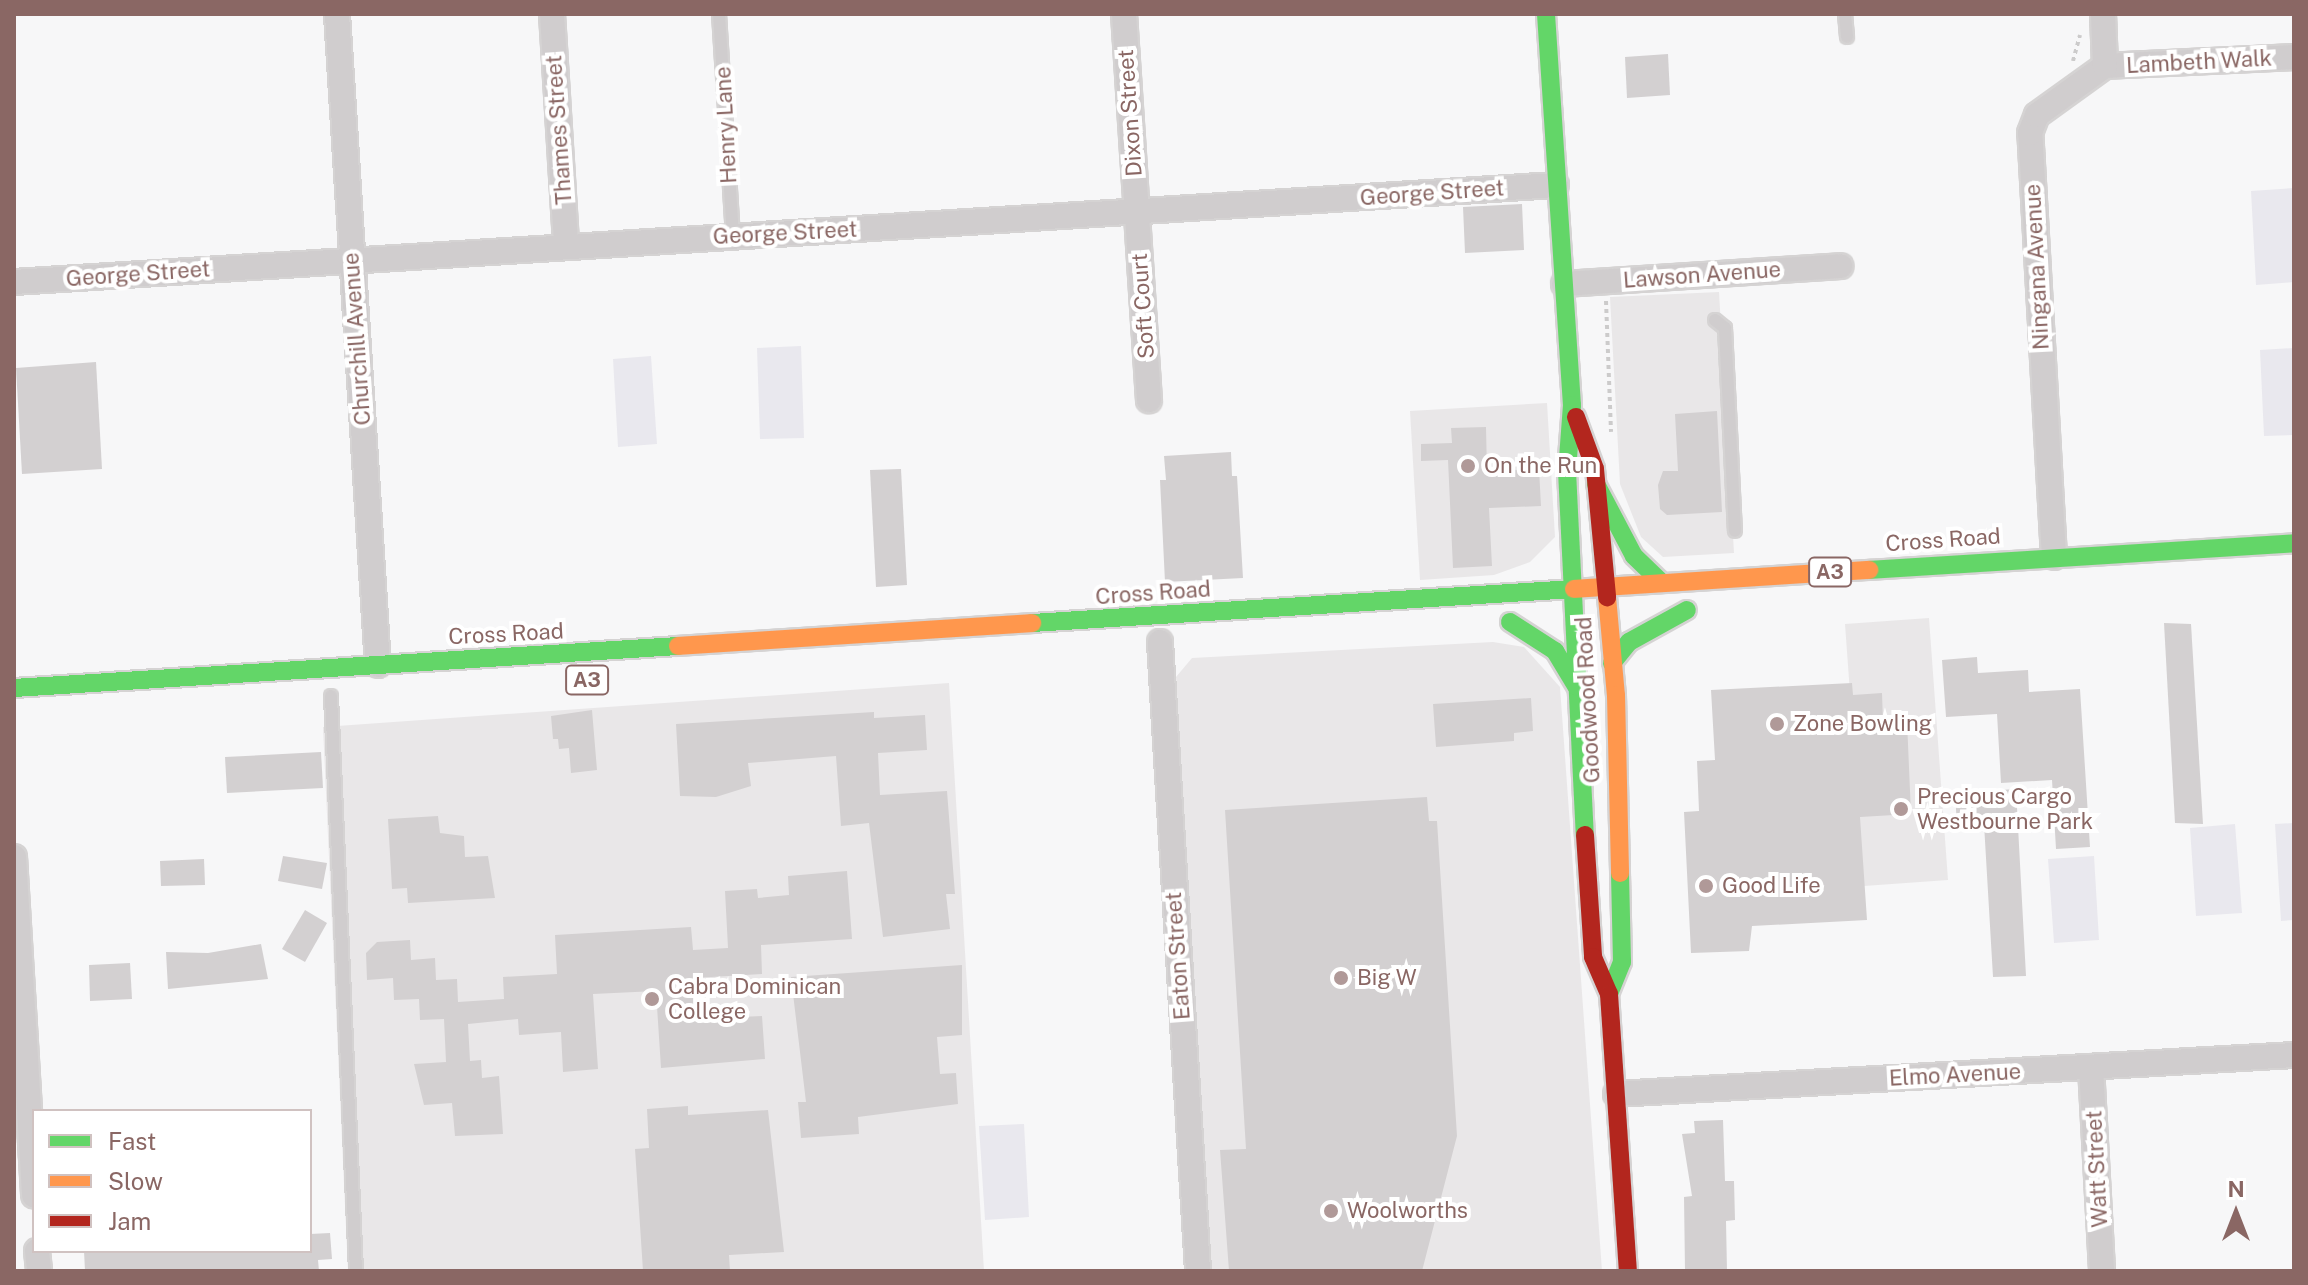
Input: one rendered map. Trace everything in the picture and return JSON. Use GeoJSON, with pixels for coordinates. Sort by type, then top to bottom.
{"type":"FeatureCollection","features":[{"type":"Feature","properties":{"kind":"main road","name":"Goodwood Road"},"geometry":{"type":"LineString","coordinates":[[1546,14],[1572,405],[1572,589],[1557,619],[1576,686],[1593,957],[1609,994],[1628,1271]]}},
{"type":"Feature","properties":{"kind":"main road","name":"Goodwood Road"},"geometry":{"type":"LineString","coordinates":[[1572,405],[1596,484],[1606,587],[1624,615],[1612,663],[1622,962],[1609,994]]}},
{"type":"Feature","properties":{"kind":"main road"},"geometry":{"type":"LineString","coordinates":[[1596,484],[1634,556],[1662,583]]}},
{"type":"Feature","properties":{"kind":"main road","name":"Cross Road"},"geometry":{"type":"LineString","coordinates":[[14,688],[378,672],[1662,583],[2055,564],[2294,543]]}},
{"type":"Feature","properties":{"kind":"main road"},"geometry":{"type":"LineString","coordinates":[[1471,596],[1546,567],[1571,546]]}},
{"type":"Feature","properties":{"kind":"main road"},"geometry":{"type":"LineString","coordinates":[[1576,686],[1555,651],[1503,623],[1694,610],[1629,642],[1612,663]]}},
{"type":"Feature","properties":{"kind":"main road"},"geometry":{"type":"LineString","coordinates":[[1158,617],[1160,642]]}},
{"type":"Feature","properties":{"kind":"street","name":"Churchill Avenue"},"geometry":{"type":"LineString","coordinates":[[337,14],[378,672]]}},
{"type":"Feature","properties":{"kind":"street","name":"Thames Street"},"geometry":{"type":"LineString","coordinates":[[552,14],[566,246]]}},
{"type":"Feature","properties":{"kind":"street","name":"Dixon Street"},"geometry":{"type":"LineString","coordinates":[[1124,14],[1137,211]]}},
{"type":"Feature","properties":{"kind":"street"},"geometry":{"type":"LineString","coordinates":[[2103,14],[2105,66]]}},
{"type":"Feature","properties":{"kind":"street","name":"Lambeth Walk"},"geometry":{"type":"LineString","coordinates":[[2105,66],[2294,57]]}},
{"type":"Feature","properties":{"kind":"street","name":"Ningana Avenue"},"geometry":{"type":"LineString","coordinates":[[2055,564],[2030,133],[2037,115],[2105,66]]}},
{"type":"Feature","properties":{"kind":"street","name":"George Street"},"geometry":{"type":"LineString","coordinates":[[14,282],[1556,185]]}},
{"type":"Feature","properties":{"kind":"street","name":"Soft Court"},"geometry":{"type":"LineString","coordinates":[[1137,211],[1149,400]]}},
{"type":"Feature","properties":{"kind":"street","name":"Lawson Avenue"},"geometry":{"type":"LineString","coordinates":[[1564,284],[1840,266]]}},
{"type":"Feature","properties":{"kind":"street","name":"Eaton Street"},"geometry":{"type":"LineString","coordinates":[[1160,642],[1198,1271]]}},
{"type":"Feature","properties":{"kind":"street"},"geometry":{"type":"LineString","coordinates":[[14,857],[21,1098],[32,1180]]}},
{"type":"Feature","properties":{"kind":"street","name":"Elmo Avenue"},"geometry":{"type":"LineString","coordinates":[[1616,1094],[2294,1055]]}},
{"type":"Feature","properties":{"kind":"street","name":"Watt Street"},"geometry":{"type":"LineString","coordinates":[[2091,1067],[2102,1271]]}},
{"type":"Feature","properties":{"kind":"lane","name":"Henry Lane"},"geometry":{"type":"LineString","coordinates":[[719,14],[733,236]]}},
{"type":"Feature","properties":{"kind":"lane"},"geometry":{"type":"LineString","coordinates":[[1845,14],[1847,37]]}},
{"type":"Feature","properties":{"kind":"lane"},"geometry":{"type":"LineString","coordinates":[[1715,320],[1725,328],[1735,531]]}},
{"type":"Feature","properties":{"kind":"lane"},"geometry":{"type":"LineString","coordinates":[[331,696],[356,1271]]}},
{"type":"Feature","properties":{"kind":"path"},"geometry":{"type":"LineString","coordinates":[[2067,71],[2078,52],[2081,27]]}},
{"type":"Feature","properties":{"kind":"path"},"geometry":{"type":"LineString","coordinates":[[1606,295],[1612,444]]}},
{"type":"Feature","properties":{"kind":"shaded area"},"geometry":{"type":"Polygon","coordinates":[[[2294,188],[2294,282],[2256,285],[2251,191],[2294,188]]]}},
{"type":"Feature","properties":{"kind":"shaded area"},"geometry":{"type":"Polygon","coordinates":[[[1719,292],[1734,553],[1663,557],[1641,537],[1620,484],[1610,297],[1719,292]]]}},
{"type":"Feature","properties":{"kind":"shaded area"},"geometry":{"type":"Polygon","coordinates":[[[801,346],[804,438],[760,439],[757,348],[801,346]]]}},
{"type":"Feature","properties":{"kind":"shaded area"},"geometry":{"type":"Polygon","coordinates":[[[2294,348],[2294,435],[2264,436],[2260,350],[2294,348]]]}},
{"type":"Feature","properties":{"kind":"shaded area"},"geometry":{"type":"Polygon","coordinates":[[[651,356],[657,444],[618,447],[613,359],[651,356]]]}},
{"type":"Feature","properties":{"kind":"shaded area"},"geometry":{"type":"Polygon","coordinates":[[[1547,403],[1555,537],[1530,562],[1494,575],[1420,580],[1410,411],[1547,403]]]}},
{"type":"Feature","properties":{"kind":"shaded area","name":"Precious Cargo Westbourne Park"},"geometry":{"type":"Polygon","coordinates":[[[1929,618],[1948,880],[1864,886],[1845,624],[1929,618]]]}},
{"type":"Feature","properties":{"kind":"shaded area"},"geometry":{"type":"Polygon","coordinates":[[[1493,642],[1524,647],[1560,687],[1602,1271],[1211,1271],[1176,677],[1192,658],[1493,642]]]}},
{"type":"Feature","properties":{"kind":"shaded area","name":"Cabra Dominican College"},"geometry":{"type":"Polygon","coordinates":[[[949,683],[984,1271],[348,1271],[323,727],[949,683]]]}},
{"type":"Feature","properties":{"kind":"shaded area"},"geometry":{"type":"Polygon","coordinates":[[[2294,823],[2294,920],[2281,921],[2275,824],[2294,823]]]}},
{"type":"Feature","properties":{"kind":"shaded area"},"geometry":{"type":"Polygon","coordinates":[[[2235,824],[2242,913],[2196,916],[2190,828],[2235,824]]]}},
{"type":"Feature","properties":{"kind":"shaded area"},"geometry":{"type":"Polygon","coordinates":[[[2094,856],[2099,940],[2054,943],[2048,859],[2094,856]]]}},
{"type":"Feature","properties":{"kind":"shaded area"},"geometry":{"type":"Polygon","coordinates":[[[1024,1124],[1029,1217],[985,1220],[979,1126],[1024,1124]]]}},
{"type":"Feature","properties":{"kind":"building"},"geometry":{"type":"Polygon","coordinates":[[[1668,54],[1670,95],[1627,98],[1625,57],[1668,54]]]}},
{"type":"Feature","properties":{"kind":"building"},"geometry":{"type":"Polygon","coordinates":[[[1522,204],[1524,250],[1465,253],[1463,207],[1522,204]]]}},
{"type":"Feature","properties":{"kind":"building"},"geometry":{"type":"Polygon","coordinates":[[[96,362],[102,469],[22,474],[16,368],[96,362]]]}},
{"type":"Feature","properties":{"kind":"building"},"geometry":{"type":"Polygon","coordinates":[[[1717,411],[1722,512],[1667,515],[1660,509],[1658,485],[1663,471],[1678,471],[1675,414],[1717,411]]]}},
{"type":"Feature","properties":{"kind":"building"},"geometry":{"type":"Polygon","coordinates":[[[1486,427],[1487,471],[1539,469],[1541,506],[1489,508],[1492,566],[1453,568],[1448,460],[1421,461],[1421,444],[1452,443],[1451,428],[1486,427]]]}},
{"type":"Feature","properties":{"kind":"building"},"geometry":{"type":"Polygon","coordinates":[[[1231,452],[1232,476],[1237,476],[1243,578],[1165,582],[1160,480],[1166,480],[1164,456],[1231,452]]]}},
{"type":"Feature","properties":{"kind":"building"},"geometry":{"type":"Polygon","coordinates":[[[901,469],[907,585],[876,587],[870,470],[901,469]]]}},
{"type":"Feature","properties":{"kind":"building"},"geometry":{"type":"Polygon","coordinates":[[[2164,623],[2191,624],[2203,824],[2175,823],[2164,623]]]}},
{"type":"Feature","properties":{"kind":"building"},"geometry":{"type":"Polygon","coordinates":[[[1977,657],[1978,673],[2028,670],[2029,692],[2080,689],[2090,847],[2056,849],[2052,780],[2001,783],[1997,714],[1946,717],[1942,660],[1977,657]]]}},
{"type":"Feature","properties":{"kind":"building"},"geometry":{"type":"Polygon","coordinates":[[[1852,683],[1853,695],[1882,693],[1883,722],[1907,721],[1911,814],[1860,817],[1867,920],[1752,926],[1749,951],[1691,953],[1684,812],[1699,811],[1697,761],[1715,760],[1711,690],[1852,683]]]}},
{"type":"Feature","properties":{"kind":"building"},"geometry":{"type":"Polygon","coordinates":[[[1531,698],[1533,731],[1514,733],[1514,741],[1436,747],[1433,704],[1531,698]]]}},
{"type":"Feature","properties":{"kind":"building"},"geometry":{"type":"Polygon","coordinates":[[[592,710],[597,770],[571,773],[569,748],[559,749],[558,739],[553,739],[551,716],[592,710]]]}},
{"type":"Feature","properties":{"kind":"building"},"geometry":{"type":"Polygon","coordinates":[[[874,712],[874,718],[925,715],[927,750],[878,753],[880,795],[947,791],[955,894],[946,894],[950,929],[883,937],[869,823],[841,826],[836,756],[748,763],[751,786],[716,797],[680,796],[676,724],[874,712]]]}},
{"type":"Feature","properties":{"kind":"building"},"geometry":{"type":"Polygon","coordinates":[[[321,752],[323,788],[227,793],[225,757],[321,752]]]}},
{"type":"Feature","properties":{"kind":"building"},"geometry":{"type":"Polygon","coordinates":[[[2016,789],[2026,976],[1993,977],[1984,824],[1957,826],[1955,793],[2016,789]]]}},
{"type":"Feature","properties":{"kind":"building","name":"Big W"},"geometry":{"type":"Polygon","coordinates":[[[1427,797],[1429,821],[1437,821],[1457,1136],[1422,1271],[1229,1271],[1220,1150],[1246,1149],[1225,810],[1427,797]]]}},
{"type":"Feature","properties":{"kind":"building"},"geometry":{"type":"Polygon","coordinates":[[[438,816],[440,833],[464,836],[465,857],[488,856],[495,898],[408,903],[407,888],[392,889],[388,819],[438,816]]]}},
{"type":"Feature","properties":{"kind":"building"},"geometry":{"type":"Polygon","coordinates":[[[283,856],[327,863],[322,889],[278,881],[283,856]]]}},
{"type":"Feature","properties":{"kind":"building"},"geometry":{"type":"Polygon","coordinates":[[[204,859],[205,885],[161,886],[160,861],[204,859]]]}},
{"type":"Feature","properties":{"kind":"building"},"geometry":{"type":"Polygon","coordinates":[[[847,871],[852,939],[761,945],[762,974],[694,978],[696,1019],[762,1016],[765,1059],[661,1068],[656,991],[593,994],[598,1069],[563,1072],[561,1032],[519,1035],[518,1019],[468,1024],[470,1061],[481,1060],[482,1078],[499,1076],[503,1134],[455,1136],[452,1103],[424,1105],[414,1064],[446,1062],[444,1019],[420,1020],[419,999],[394,1000],[393,978],[367,980],[366,953],[377,942],[410,940],[411,960],[435,958],[436,980],[457,979],[458,1002],[504,999],[503,977],[557,974],[555,935],[691,927],[693,950],[728,948],[725,891],[757,889],[758,898],[789,895],[788,876],[847,871]]]}},
{"type":"Feature","properties":{"kind":"building"},"geometry":{"type":"Polygon","coordinates":[[[305,910],[327,923],[305,962],[282,949],[305,910]]]}},
{"type":"Feature","properties":{"kind":"building"},"geometry":{"type":"Polygon","coordinates":[[[261,944],[268,979],[168,989],[166,952],[208,953],[261,944]]]}},
{"type":"Feature","properties":{"kind":"building"},"geometry":{"type":"Polygon","coordinates":[[[130,963],[132,999],[90,1001],[89,965],[130,963]]]}},
{"type":"Feature","properties":{"kind":"building"},"geometry":{"type":"Polygon","coordinates":[[[962,965],[962,1035],[937,1037],[940,1074],[956,1073],[958,1104],[858,1117],[859,1134],[801,1138],[798,1102],[806,1102],[791,977],[962,965]]]}},
{"type":"Feature","properties":{"kind":"building"},"geometry":{"type":"Polygon","coordinates":[[[688,1106],[688,1115],[768,1110],[784,1252],[729,1255],[730,1271],[643,1271],[635,1149],[649,1148],[647,1109],[688,1106]]]}},
{"type":"Feature","properties":{"kind":"building"},"geometry":{"type":"Polygon","coordinates":[[[1723,1120],[1725,1181],[1734,1181],[1735,1220],[1726,1221],[1727,1271],[1685,1271],[1684,1197],[1692,1196],[1682,1134],[1695,1133],[1694,1121],[1723,1120]]]}},
{"type":"Feature","properties":{"kind":"building"},"geometry":{"type":"Polygon","coordinates":[[[330,1233],[332,1259],[318,1260],[319,1271],[85,1271],[84,1253],[312,1253],[312,1234],[330,1233]]]}},
{"type":"Feature","properties":{"kind":"traffic: fast"},"geometry":{"type":"LineString","coordinates":[[1546,14],[1572,405],[1567,471],[1585,835]]}},
{"type":"Feature","properties":{"kind":"traffic: fast"},"geometry":{"type":"LineString","coordinates":[[1596,484],[1634,556],[1662,583]]}},
{"type":"Feature","properties":{"kind":"traffic: fast"},"geometry":{"type":"LineString","coordinates":[[1869,570],[2294,543]]}},
{"type":"Feature","properties":{"kind":"traffic: fast"},"geometry":{"type":"LineString","coordinates":[[1032,623],[1574,589]]}},
{"type":"Feature","properties":{"kind":"traffic: fast"},"geometry":{"type":"LineString","coordinates":[[1612,663],[1629,642],[1687,610]]}},
{"type":"Feature","properties":{"kind":"traffic: fast"},"geometry":{"type":"LineString","coordinates":[[1510,622],[1555,651],[1576,686]]}},
{"type":"Feature","properties":{"kind":"traffic: fast"},"geometry":{"type":"LineString","coordinates":[[14,688],[678,646]]}},
{"type":"Feature","properties":{"kind":"traffic: fast"},"geometry":{"type":"LineString","coordinates":[[1609,994],[1622,962],[1620,873]]}},
{"type":"Feature","properties":{"kind":"traffic: slow"},"geometry":{"type":"LineString","coordinates":[[1574,589],[1869,570]]}},
{"type":"Feature","properties":{"kind":"traffic: slow"},"geometry":{"type":"LineString","coordinates":[[1607,597],[1616,695],[1620,873]]}},
{"type":"Feature","properties":{"kind":"traffic: slow"},"geometry":{"type":"LineString","coordinates":[[678,646],[1032,623]]}},
{"type":"Feature","properties":{"kind":"traffic: jam"},"geometry":{"type":"LineString","coordinates":[[1576,417],[1595,469],[1607,597]]}},
{"type":"Feature","properties":{"kind":"traffic: jam"},"geometry":{"type":"LineString","coordinates":[[1585,835],[1593,957],[1609,994],[1628,1271]]}},
{"type":"Feature","properties":{"kind":"place","name":"On the Run"},"geometry":{"type":"Point","coordinates":[1468,466]}},
{"type":"Feature","properties":{"kind":"place","name":"Zone Bowling"},"geometry":{"type":"Point","coordinates":[1777,724]}},
{"type":"Feature","properties":{"kind":"place","name":"Precious Cargo Westbourne Park"},"geometry":{"type":"Point","coordinates":[1901,809]}},
{"type":"Feature","properties":{"kind":"place","name":"Good Life"},"geometry":{"type":"Point","coordinates":[1706,886]}},
{"type":"Feature","properties":{"kind":"place","name":"Big W"},"geometry":{"type":"Point","coordinates":[1341,978]}},
{"type":"Feature","properties":{"kind":"place","name":"Cabra Dominican College"},"geometry":{"type":"Point","coordinates":[652,999]}},
{"type":"Feature","properties":{"kind":"place","name":"Woolworths"},"geometry":{"type":"Point","coordinates":[1331,1211]}}]}
